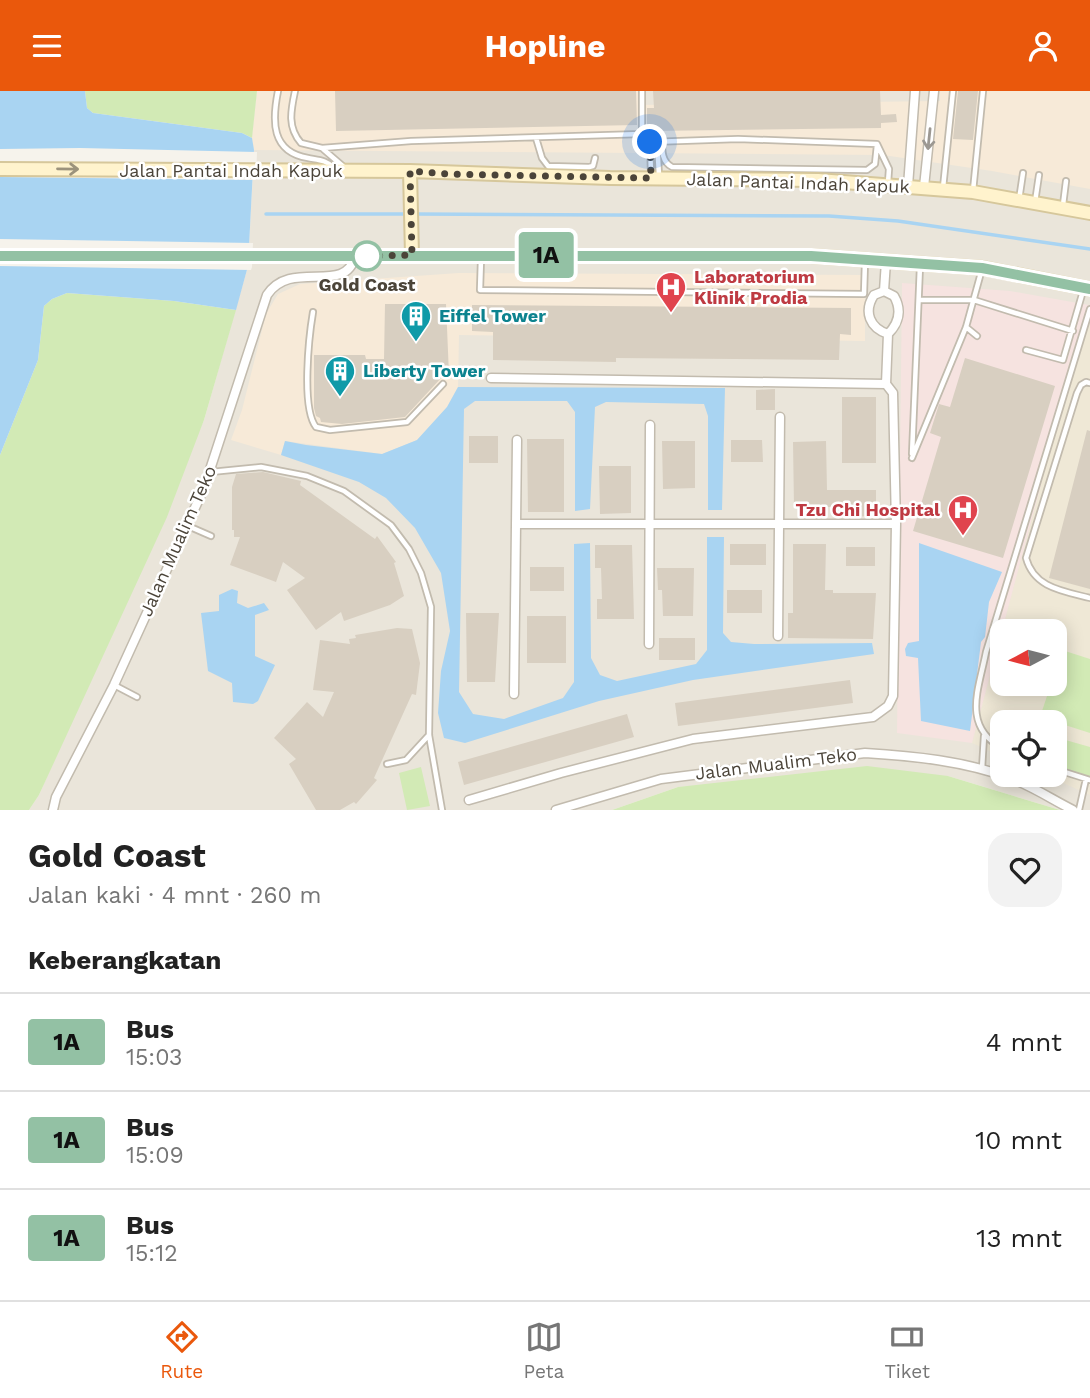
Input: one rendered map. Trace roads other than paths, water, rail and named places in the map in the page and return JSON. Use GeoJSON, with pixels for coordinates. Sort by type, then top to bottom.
{"type":"FeatureCollection","features":[{"type":"Feature","properties":{"kind":"main road","name":"Jalan Pantai Indah Kapuk"},"geometry":{"type":"LineString","coordinates":[[0,169],[410,171],[447,174],[818,180],[973,192],[1090,213]]}},
{"type":"Feature","properties":{"kind":"main road"},"geometry":{"type":"LineString","coordinates":[[410,171],[412,255]]}},
{"type":"Feature","properties":{"kind":"main road"},"geometry":{"type":"LineString","coordinates":[[0,256],[811,256],[982,268],[1087,289]]}},
{"type":"Feature","properties":{"kind":"street"},"geometry":{"type":"LineString","coordinates":[[908,186],[915,91]]}},
{"type":"Feature","properties":{"kind":"street"},"geometry":{"type":"LineString","coordinates":[[923,187],[934,91]]}},
{"type":"Feature","properties":{"kind":"street"},"geometry":{"type":"LineString","coordinates":[[296,277],[338,277],[347,273],[355,256]]}},
{"type":"Feature","properties":{"kind":"street"},"geometry":{"type":"LineString","coordinates":[[296,257],[304,260],[306,267],[304,272],[296,277]]}},
{"type":"Feature","properties":{"kind":"street"},"geometry":{"type":"LineString","coordinates":[[884,291],[886,261]]}},
{"type":"Feature","properties":{"kind":"street","name":"Jalan Mualim Teko"},"geometry":{"type":"LineString","coordinates":[[53,810],[56,797],[114,685],[211,472],[233,395],[267,295],[273,285],[296,277]]}},
{"type":"Feature","properties":{"kind":"street"},"geometry":{"type":"LineString","coordinates":[[470,800],[693,739],[863,719],[882,712],[893,696],[896,524],[893,393],[886,384],[888,334],[895,327],[899,311],[894,296],[884,291],[874,295],[869,310],[877,330],[888,334]]}},
{"type":"Feature","properties":{"kind":"street"},"geometry":{"type":"LineString","coordinates":[[491,378],[886,384]]}},
{"type":"Feature","properties":{"kind":"street"},"geometry":{"type":"LineString","coordinates":[[778,636],[780,417]]}},
{"type":"Feature","properties":{"kind":"street"},"geometry":{"type":"LineString","coordinates":[[649,644],[650,425]]}},
{"type":"Feature","properties":{"kind":"street"},"geometry":{"type":"LineString","coordinates":[[514,694],[517,440]]}},
{"type":"Feature","properties":{"kind":"street"},"geometry":{"type":"LineString","coordinates":[[516,524],[896,524]]}},
{"type":"Feature","properties":{"kind":"street","name":"Jalan Mualim Teko"},"geometry":{"type":"LineString","coordinates":[[556,810],[662,779],[865,753],[900,755],[982,770],[1012,779],[1073,810]]}},
{"type":"Feature","properties":{"kind":"lane"},"geometry":{"type":"LineString","coordinates":[[278,91],[275,121],[278,139],[287,151],[333,165],[330,172]]}},
{"type":"Feature","properties":{"kind":"lane"},"geometry":{"type":"LineString","coordinates":[[295,91],[290,115],[292,129],[301,143],[322,148],[411,141],[642,134]]}},
{"type":"Feature","properties":{"kind":"lane"},"geometry":{"type":"LineString","coordinates":[[642,91],[642,134],[650,142],[655,178]]}},
{"type":"Feature","properties":{"kind":"lane"},"geometry":{"type":"LineString","coordinates":[[943,189],[953,91]]}},
{"type":"Feature","properties":{"kind":"lane"},"geometry":{"type":"LineString","coordinates":[[973,192],[983,91]]}},
{"type":"Feature","properties":{"kind":"lane"},"geometry":{"type":"LineString","coordinates":[[536,138],[542,158],[548,166],[589,167],[593,166],[595,158]]}},
{"type":"Feature","properties":{"kind":"lane"},"geometry":{"type":"LineString","coordinates":[[650,142],[738,139],[877,144]]}},
{"type":"Feature","properties":{"kind":"lane"},"geometry":{"type":"LineString","coordinates":[[659,141],[666,164],[671,167],[867,170],[875,164],[877,144]]}},
{"type":"Feature","properties":{"kind":"lane"},"geometry":{"type":"LineString","coordinates":[[655,178],[659,141]]}},
{"type":"Feature","properties":{"kind":"lane"},"geometry":{"type":"LineString","coordinates":[[877,144],[890,169],[888,184]]}},
{"type":"Feature","properties":{"kind":"lane"},"geometry":{"type":"LineString","coordinates":[[322,148],[349,172]]}},
{"type":"Feature","properties":{"kind":"lane"},"geometry":{"type":"LineString","coordinates":[[1019,200],[1023,173]]}},
{"type":"Feature","properties":{"kind":"lane"},"geometry":{"type":"LineString","coordinates":[[1035,203],[1039,176]]}},
{"type":"Feature","properties":{"kind":"lane"},"geometry":{"type":"LineString","coordinates":[[1063,208],[1066,181]]}},
{"type":"Feature","properties":{"kind":"lane"},"geometry":{"type":"LineString","coordinates":[[481,255],[480,289],[864,294],[865,259]]}},
{"type":"Feature","properties":{"kind":"lane"},"geometry":{"type":"LineString","coordinates":[[920,265],[912,458],[966,327],[982,268]]}},
{"type":"Feature","properties":{"kind":"lane"},"geometry":{"type":"LineString","coordinates":[[1026,350],[1063,360],[1087,289]]}},
{"type":"Feature","properties":{"kind":"lane"},"geometry":{"type":"LineString","coordinates":[[919,300],[974,300],[1073,331]]}},
{"type":"Feature","properties":{"kind":"lane"},"geometry":{"type":"LineString","coordinates":[[982,770],[984,736],[975,708],[986,652],[1090,309]]}},
{"type":"Feature","properties":{"kind":"lane"},"geometry":{"type":"LineString","coordinates":[[313,312],[307,349],[310,414],[316,427],[322,429],[407,422],[443,384]]}},
{"type":"Feature","properties":{"kind":"lane"},"geometry":{"type":"LineString","coordinates":[[966,327],[977,336]]}},
{"type":"Feature","properties":{"kind":"lane"},"geometry":{"type":"LineString","coordinates":[[1090,383],[1086,382],[1080,386],[1077,393],[1026,558],[1029,570],[1037,580],[1090,598]]}},
{"type":"Feature","properties":{"kind":"lane"},"geometry":{"type":"LineString","coordinates":[[211,472],[261,467],[307,476],[344,491],[391,525],[409,549],[421,573],[431,607],[429,734],[442,810]]}},
{"type":"Feature","properties":{"kind":"lane"},"geometry":{"type":"LineString","coordinates":[[188,526],[211,536]]}},
{"type":"Feature","properties":{"kind":"lane"},"geometry":{"type":"LineString","coordinates":[[114,685],[137,697]]}},
{"type":"Feature","properties":{"kind":"lane"},"geometry":{"type":"LineString","coordinates":[[387,764],[406,760],[429,734]]}},
{"type":"Feature","properties":{"kind":"lane"},"geometry":{"type":"LineString","coordinates":[[984,736],[990,740]]}},
{"type":"Feature","properties":{"kind":"lane"},"geometry":{"type":"LineString","coordinates":[[1067,773],[1088,780],[1079,810]]}},
{"type":"Feature","properties":{"kind":"water"},"geometry":{"type":"Polygon","coordinates":[[[0,91],[85,91],[87,108],[93,113],[242,133],[252,138],[254,150],[248,266],[236,310],[174,301],[67,293],[52,299],[44,306],[38,360],[0,455],[0,91]]]}},
{"type":"Feature","properties":{"kind":"water"},"geometry":{"type":"Polygon","coordinates":[[[458,387],[725,388],[722,510],[708,510],[708,416],[704,404],[606,402],[595,407],[590,509],[575,511],[575,412],[567,401],[475,401],[464,409],[459,692],[473,714],[504,719],[563,698],[574,682],[574,544],[590,543],[591,658],[600,675],[617,681],[696,664],[707,650],[707,537],[724,537],[723,633],[731,642],[872,643],[874,654],[693,680],[599,701],[465,743],[444,738],[438,713],[441,671],[450,631],[441,573],[415,528],[386,498],[359,482],[281,455],[285,441],[382,454],[417,440],[447,407],[458,387]]]}},
{"type":"Feature","properties":{"kind":"water"},"geometry":{"type":"Polygon","coordinates":[[[919,543],[1002,572],[989,602],[970,731],[921,721],[918,658],[906,656],[905,649],[908,643],[919,641],[919,543]]]}},
{"type":"Feature","properties":{"kind":"water"},"geometry":{"type":"Polygon","coordinates":[[[232,589],[238,591],[237,603],[248,608],[264,603],[269,610],[255,615],[255,656],[275,665],[258,701],[253,704],[233,702],[232,683],[208,671],[201,613],[219,611],[219,595],[232,589]]]}},
{"type":"Feature","properties":{"kind":"waterway"},"geometry":{"type":"LineString","coordinates":[[266,214],[407,214]]}},
{"type":"Feature","properties":{"kind":"waterway"},"geometry":{"type":"LineString","coordinates":[[415,214],[829,216],[898,221],[1090,249]]}},
{"type":"Feature","properties":{"kind":"place","name":"Gold Coast"},"geometry":{"type":"Point","coordinates":[367,256]}},
{"type":"Feature","properties":{"kind":"place","name":"Laboratorium Klinik Prodia"},"geometry":{"type":"Point","coordinates":[671,314]}},
{"type":"Feature","properties":{"kind":"place","name":"Eiffel Tower"},"geometry":{"type":"Point","coordinates":[416,343]}},
{"type":"Feature","properties":{"kind":"place","name":"Liberty Tower"},"geometry":{"type":"Point","coordinates":[340,398]}},
{"type":"Feature","properties":{"kind":"place","name":"Tzu Chi Hospital"},"geometry":{"type":"Point","coordinates":[963,537]}}]}
